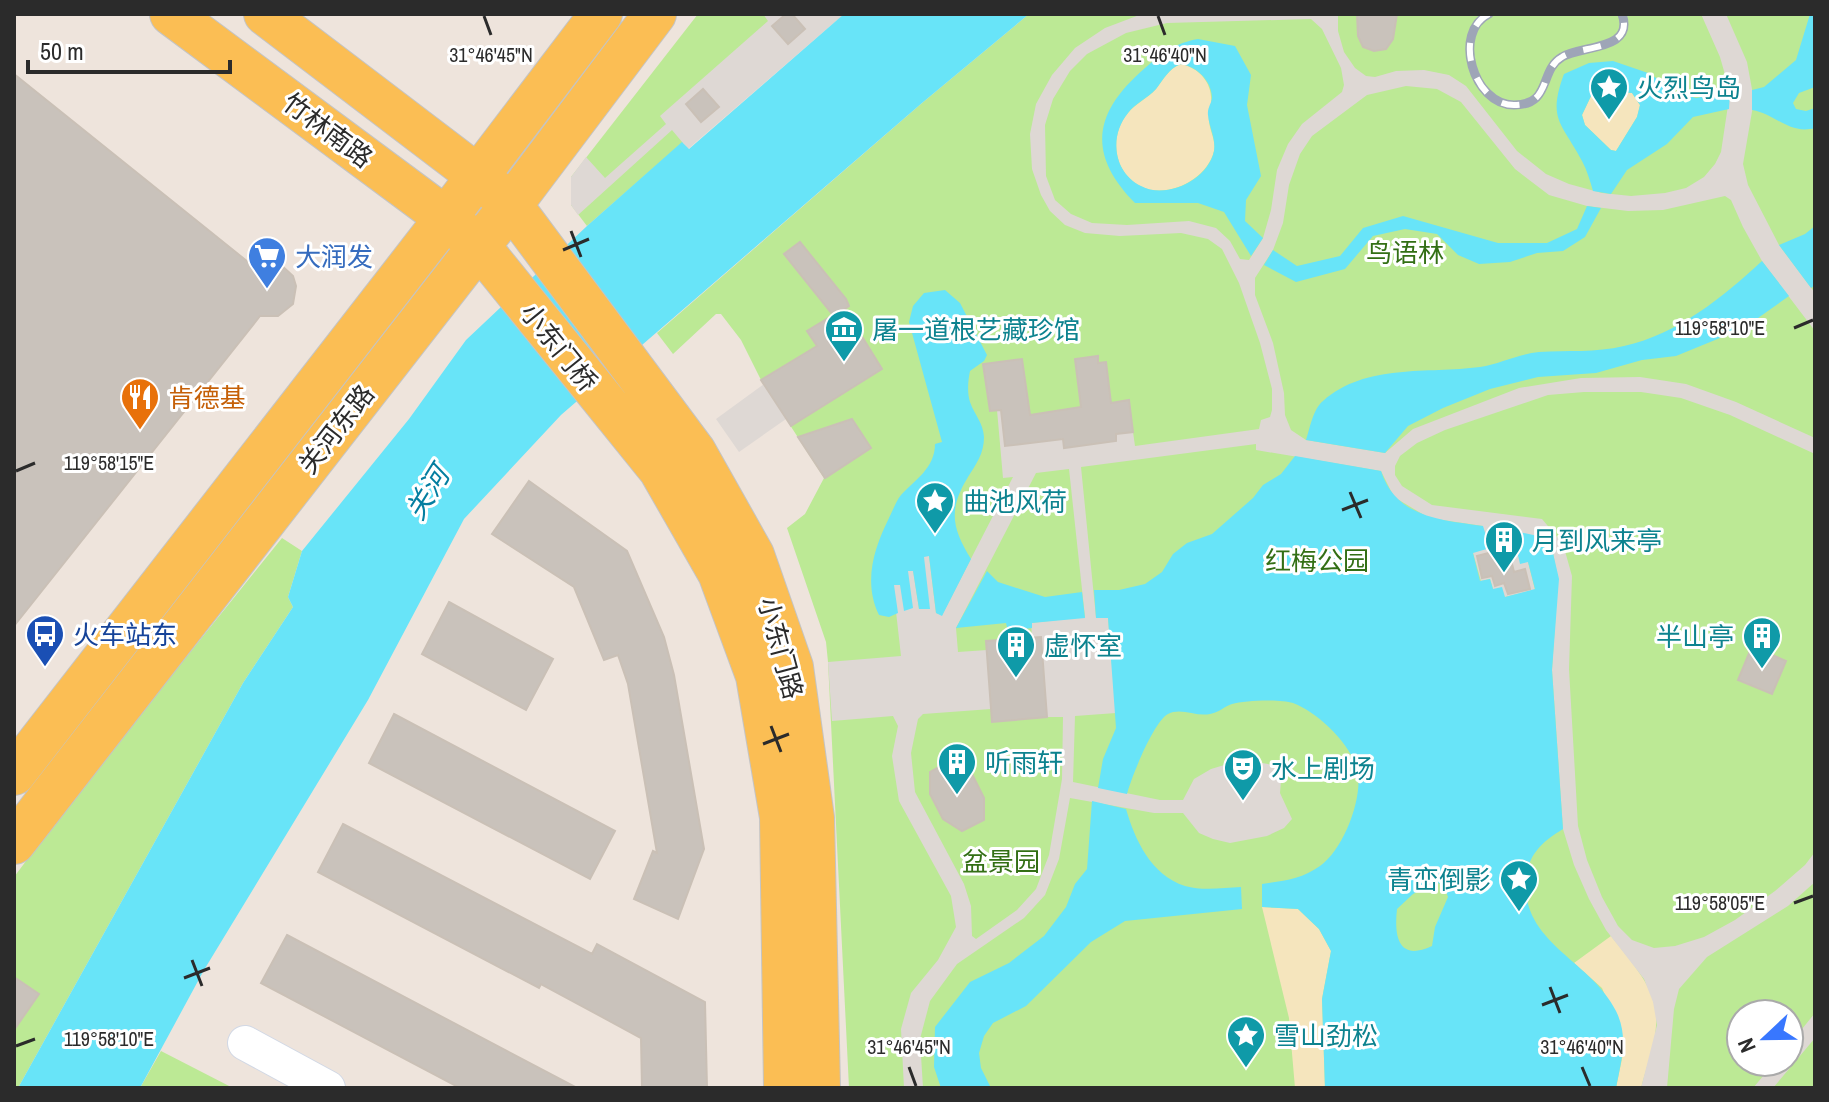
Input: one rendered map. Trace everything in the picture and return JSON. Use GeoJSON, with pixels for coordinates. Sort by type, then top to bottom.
{"type":"FeatureCollection","features":[{"type":"Feature","properties":{"kind":"main road","name":"竹林南路"},"geometry":{"type":"LineString","coordinates":[[171,14],[446,218]]}},
{"type":"Feature","properties":{"kind":"main road","name":"竹林南路"},"geometry":{"type":"LineString","coordinates":[[265,14],[478,176]]}},
{"type":"Feature","properties":{"kind":"main road","name":"关河东路"},"geometry":{"type":"LineString","coordinates":[[14,774],[601,14]]}},
{"type":"Feature","properties":{"kind":"main road","name":"关河东路"},"geometry":{"type":"LineString","coordinates":[[14,843],[511,205],[655,14]]}},
{"type":"Feature","properties":{"kind":"main road"},"geometry":{"type":"LineString","coordinates":[[478,176],[511,205]]}},
{"type":"Feature","properties":{"kind":"main road","name":"小东门桥"},"geometry":{"type":"LineString","coordinates":[[511,205],[645,384]]}},
{"type":"Feature","properties":{"kind":"main road"},"geometry":{"type":"LineString","coordinates":[[446,218],[479,246]]}},
{"type":"Feature","properties":{"kind":"main road","name":"小东门桥"},"geometry":{"type":"LineString","coordinates":[[479,246],[611,412]]}},
{"type":"Feature","properties":{"kind":"main road","name":"小东门路"},"geometry":{"type":"LineString","coordinates":[[645,384],[695,452],[753,555],[792,667],[813,818],[819,1088]]}},
{"type":"Feature","properties":{"kind":"main road","name":"小东门路"},"geometry":{"type":"LineString","coordinates":[[611,412],[660,470],[719,573],[757,676],[781,817],[785,1088]]}},
{"type":"Feature","properties":{"kind":"street"},"geometry":{"type":"LineString","coordinates":[[245,1043],[328,1088]]}},
{"type":"Feature","properties":{"kind":"green space"},"geometry":{"type":"Polygon","coordinates":[[[698,14],[844,14],[682,143],[587,226],[571,205],[571,177],[698,14]]]}},
{"type":"Feature","properties":{"kind":"green space","name":"红梅公园"},"geometry":{"type":"Polygon","coordinates":[[[1029,14],[1815,14],[1815,1088],[849,1088],[826,642],[787,528],[805,514],[824,478],[761,380],[741,340],[721,314],[716,314],[673,354],[657,333],[1029,14]]]}},
{"type":"Feature","properties":{"kind":"green space"},"geometry":{"type":"Polygon","coordinates":[[[282,538],[302,551],[288,597],[293,607],[243,683],[18,1088],[14,1088],[14,877],[81,788],[282,538]]]}},
{"type":"Feature","properties":{"kind":"green space"},"geometry":{"type":"Polygon","coordinates":[[[161,1051],[233,1088],[140,1088],[161,1051]]]}},
{"type":"Feature","properties":{"kind":"sand"},"geometry":{"type":"Polygon","coordinates":[[[1181,64],[1199,73],[1210,89],[1209,119],[1214,151],[1203,171],[1194,179],[1173,189],[1150,190],[1131,180],[1119,163],[1118,132],[1131,110],[1153,92],[1169,71],[1181,64]]]}},
{"type":"Feature","properties":{"kind":"sand","name":"火烈鸟岛"},"geometry":{"type":"Polygon","coordinates":[[[1608,91],[1632,93],[1640,105],[1637,117],[1616,151],[1611,150],[1585,125],[1582,115],[1591,96],[1608,91]]]}},
{"type":"Feature","properties":{"kind":"sand"},"geometry":{"type":"Polygon","coordinates":[[[1262,907],[1298,909],[1319,929],[1331,951],[1322,999],[1325,1088],[1295,1088],[1289,1018],[1262,907]]]}},
{"type":"Feature","properties":{"kind":"sand"},"geometry":{"type":"Polygon","coordinates":[[[1611,936],[1649,989],[1656,1013],[1654,1041],[1641,1088],[1616,1088],[1625,1044],[1602,988],[1574,963],[1611,936]]]}},
{"type":"Feature","properties":{"kind":"shaded area"},"geometry":{"type":"Polygon","coordinates":[[[763,14],[786,14],[772,27],[788,44],[805,29],[792,14],[844,14],[688,149],[672,130],[578,215],[571,205],[571,177],[586,157],[605,178],[666,124],[660,116],[768,21],[763,14]]]}},
{"type":"Feature","properties":{"kind":"shaded area"},"geometry":{"type":"Polygon","coordinates":[[[1142,14],[1338,14],[1338,31],[1344,52],[1355,68],[1366,76],[1424,70],[1449,75],[1466,86],[1517,151],[1546,174],[1602,193],[1631,196],[1686,188],[1704,177],[1715,164],[1721,152],[1730,92],[1720,57],[1701,14],[1726,14],[1747,62],[1754,100],[1743,164],[1748,185],[1779,245],[1815,293],[1815,331],[1762,261],[1731,200],[1725,196],[1663,210],[1628,211],[1587,206],[1549,195],[1515,169],[1461,102],[1437,89],[1406,86],[1367,95],[1312,136],[1300,154],[1289,185],[1283,223],[1273,250],[1255,278],[1255,295],[1273,343],[1284,393],[1285,415],[1291,430],[1306,440],[1385,453],[1413,429],[1519,388],[1581,378],[1640,377],[1686,384],[1736,402],[1815,438],[1815,454],[1730,415],[1681,398],[1641,392],[1584,392],[1548,395],[1445,430],[1417,443],[1400,456],[1395,466],[1395,475],[1402,486],[1432,505],[1542,519],[1563,544],[1572,576],[1569,669],[1578,826],[1602,897],[1618,926],[1632,940],[1654,948],[1675,946],[1704,937],[1735,920],[1775,891],[1815,852],[1815,882],[1788,906],[1707,957],[1679,989],[1674,1009],[1667,1088],[1641,1088],[1657,1025],[1653,1002],[1644,979],[1606,930],[1589,899],[1563,829],[1552,670],[1558,579],[1553,553],[1506,544],[1528,562],[1535,590],[1505,597],[1493,589],[1490,579],[1481,581],[1473,553],[1483,526],[1429,518],[1394,497],[1381,471],[1256,450],[1256,444],[1081,467],[1096,617],[1108,618],[1116,713],[1075,716],[1073,782],[1160,800],[1183,800],[1194,779],[1211,769],[1251,761],[1282,769],[1280,793],[1292,819],[1284,828],[1267,836],[1230,843],[1199,833],[1183,813],[1154,813],[1070,798],[1059,859],[1045,895],[1024,918],[957,964],[930,1001],[920,1039],[923,1088],[904,1088],[901,1029],[911,993],[938,960],[956,927],[951,896],[899,801],[892,756],[898,726],[893,716],[832,721],[828,662],[901,656],[893,585],[899,585],[907,571],[913,570],[919,609],[924,556],[929,556],[936,613],[942,615],[1013,477],[1003,478],[997,410],[1001,410],[1005,446],[1063,439],[1064,448],[1116,441],[1116,434],[1133,432],[1135,446],[1259,429],[1261,420],[1270,417],[1272,410],[1272,389],[1260,343],[1239,283],[1222,249],[1208,239],[1181,233],[1120,236],[1085,233],[1065,225],[1050,211],[1041,195],[1032,169],[1030,134],[1036,104],[1052,75],[1075,48],[1105,28],[1142,14]],[[1311,19],[1167,23],[1126,33],[1087,54],[1070,71],[1053,99],[1045,125],[1046,176],[1055,200],[1071,214],[1092,223],[1127,225],[1189,221],[1216,228],[1230,241],[1240,259],[1249,260],[1263,238],[1277,170],[1288,144],[1302,124],[1342,92],[1344,85],[1341,68],[1322,29],[1311,19]],[[1069,469],[1036,473],[956,628],[958,652],[987,650],[991,709],[923,714],[918,719],[911,753],[915,792],[964,884],[971,906],[972,936],[976,939],[1017,910],[1036,889],[1049,855],[1062,779],[1063,717],[1047,717],[1041,637],[1032,637],[1031,623],[1085,617],[1069,469]],[[1499,550],[1477,556],[1482,578],[1492,576],[1495,585],[1505,583],[1508,594],[1530,589],[1525,569],[1514,572],[1502,562],[1499,550]]]}},
{"type":"Feature","properties":{"kind":"shaded area"},"geometry":{"type":"Polygon","coordinates":[[[764,384],[786,419],[739,452],[716,419],[764,384]]]}},
{"type":"Feature","properties":{"kind":"shaded area"},"geometry":{"type":"Polygon","coordinates":[[[1815,1013],[1815,1038],[1805,1050],[1805,1025],[1815,1013]]]}},
{"type":"Feature","properties":{"kind":"shaded area"},"geometry":{"type":"Polygon","coordinates":[[[1761,1078],[1781,1078],[1773,1088],[1753,1088],[1761,1078]]]}},
{"type":"Feature","properties":{"kind":"water","name":"关河"},"geometry":{"type":"Polygon","coordinates":[[[844,14],[1029,14],[561,415],[464,519],[368,700],[204,970],[140,1088],[18,1088],[243,683],[293,607],[288,597],[302,551],[409,419],[466,340],[682,142],[689,149],[844,14]]]}},
{"type":"Feature","properties":{"kind":"water"},"geometry":{"type":"Polygon","coordinates":[[[1810,14],[1815,14],[1815,87],[1799,93],[1793,103],[1796,109],[1806,111],[1815,108],[1815,128],[1798,129],[1752,110],[1752,90],[1764,87],[1796,60],[1810,14]]]}},
{"type":"Feature","properties":{"kind":"water"},"geometry":{"type":"Polygon","coordinates":[[[1198,39],[1235,46],[1251,75],[1247,105],[1261,176],[1246,200],[1245,221],[1263,238],[1251,256],[1224,212],[1198,203],[1135,203],[1119,185],[1103,150],[1102,133],[1107,117],[1128,84],[1164,53],[1198,39]],[[1181,64],[1169,71],[1152,92],[1131,110],[1118,132],[1117,153],[1124,172],[1151,190],[1174,189],[1195,179],[1204,171],[1214,151],[1208,115],[1211,91],[1202,75],[1181,64]]]}},
{"type":"Feature","properties":{"kind":"water"},"geometry":{"type":"Polygon","coordinates":[[[1613,61],[1651,74],[1672,91],[1696,98],[1730,92],[1729,109],[1693,117],[1667,144],[1627,170],[1611,194],[1593,191],[1584,164],[1563,129],[1557,112],[1564,74],[1589,63],[1613,61]],[[1608,91],[1591,96],[1582,115],[1585,125],[1611,150],[1616,151],[1637,117],[1640,105],[1632,93],[1608,91]]]}},
{"type":"Feature","properties":{"kind":"water"},"geometry":{"type":"Polygon","coordinates":[[[1587,206],[1601,208],[1585,237],[1563,251],[1537,253],[1510,262],[1479,264],[1458,255],[1437,234],[1405,229],[1373,236],[1345,269],[1296,282],[1264,265],[1273,250],[1297,266],[1340,256],[1363,228],[1403,216],[1498,243],[1547,243],[1577,229],[1587,206]]]}},
{"type":"Feature","properties":{"kind":"water"},"geometry":{"type":"Polygon","coordinates":[[[1815,226],[1815,285],[1811,288],[1779,245],[1805,234],[1815,226]]]}},
{"type":"Feature","properties":{"kind":"water"},"geometry":{"type":"Polygon","coordinates":[[[1762,261],[1789,296],[1758,318],[1676,356],[1642,360],[1596,373],[1538,377],[1490,389],[1408,426],[1385,453],[1306,440],[1320,404],[1340,389],[1358,381],[1398,372],[1480,367],[1532,353],[1624,346],[1663,333],[1699,312],[1762,261]]]}},
{"type":"Feature","properties":{"kind":"water"},"geometry":{"type":"Polygon","coordinates":[[[945,290],[960,303],[987,355],[970,371],[968,386],[970,402],[983,432],[983,449],[957,499],[955,509],[956,528],[971,559],[942,616],[936,613],[929,556],[924,557],[930,609],[919,609],[913,571],[908,571],[913,608],[904,611],[900,585],[894,585],[898,613],[889,617],[879,615],[874,603],[871,578],[875,553],[901,495],[928,467],[935,444],[942,442],[909,322],[913,306],[924,293],[945,290]]]}},
{"type":"Feature","properties":{"kind":"water"},"geometry":{"type":"Polygon","coordinates":[[[1295,456],[1381,471],[1388,487],[1409,507],[1437,518],[1483,526],[1490,548],[1473,553],[1480,581],[1490,579],[1493,589],[1502,587],[1505,597],[1535,589],[1528,562],[1520,564],[1517,551],[1508,553],[1506,545],[1498,546],[1492,526],[1538,536],[1553,553],[1559,579],[1552,670],[1563,829],[1533,856],[1527,871],[1527,902],[1546,936],[1591,978],[1616,1011],[1623,1040],[1616,1088],[1325,1088],[1322,999],[1331,951],[1319,929],[1298,909],[1262,907],[1262,884],[1299,877],[1328,859],[1343,837],[1357,797],[1358,773],[1350,752],[1323,722],[1303,708],[1287,702],[1254,701],[1232,704],[1210,714],[1173,712],[1156,727],[1127,794],[1098,788],[1103,759],[1116,728],[1108,618],[1096,618],[1094,590],[1119,590],[1145,584],[1162,572],[1173,554],[1187,543],[1212,534],[1253,498],[1263,485],[1281,474],[1295,456]],[[1436,882],[1413,894],[1397,909],[1396,928],[1405,948],[1412,951],[1432,946],[1435,927],[1448,897],[1444,886],[1436,882]]]}},
{"type":"Feature","properties":{"kind":"water"},"geometry":{"type":"Polygon","coordinates":[[[987,571],[998,582],[1045,597],[1082,592],[1085,618],[1032,623],[1032,628],[1008,631],[1006,623],[956,628],[987,571]]]}},
{"type":"Feature","properties":{"kind":"water"},"geometry":{"type":"Polygon","coordinates":[[[1092,801],[1126,809],[1146,855],[1163,874],[1192,888],[1241,887],[1242,909],[1125,921],[1091,942],[1026,1006],[993,1023],[984,1036],[979,1053],[981,1068],[991,1088],[941,1088],[934,1067],[935,1027],[970,982],[1009,963],[1044,936],[1066,907],[1075,884],[1087,869],[1092,801]]]}},
{"type":"Feature","properties":{"kind":"building"},"geometry":{"type":"Polygon","coordinates":[[[786,14],[792,14],[805,29],[788,44],[772,26],[786,14]]]}},
{"type":"Feature","properties":{"kind":"building"},"geometry":{"type":"Polygon","coordinates":[[[1357,14],[1397,14],[1393,39],[1386,49],[1374,51],[1363,47],[1358,36],[1357,14]]]}},
{"type":"Feature","properties":{"kind":"building"},"geometry":{"type":"Polygon","coordinates":[[[14,74],[253,266],[261,262],[280,264],[293,276],[296,286],[293,304],[278,316],[260,316],[14,626],[14,74]]]}},
{"type":"Feature","properties":{"kind":"building"},"geometry":{"type":"Polygon","coordinates":[[[703,89],[719,107],[701,122],[686,104],[703,89]]]}},
{"type":"Feature","properties":{"kind":"building"},"geometry":{"type":"Polygon","coordinates":[[[800,242],[846,299],[849,306],[845,309],[882,369],[791,426],[761,380],[817,346],[807,331],[833,315],[784,254],[800,242]]]}},
{"type":"Feature","properties":{"kind":"building"},"geometry":{"type":"Polygon","coordinates":[[[1098,356],[1098,363],[1106,362],[1111,403],[1129,400],[1133,432],[1116,434],[1116,441],[1064,448],[1063,439],[1005,446],[1001,410],[990,411],[983,364],[1022,359],[1030,415],[1081,407],[1075,359],[1098,356]]]}},
{"type":"Feature","properties":{"kind":"building"},"geometry":{"type":"Polygon","coordinates":[[[852,419],[871,448],[825,478],[798,437],[852,419]]]}},
{"type":"Feature","properties":{"kind":"building"},"geometry":{"type":"Polygon","coordinates":[[[529,481],[627,551],[664,637],[674,675],[704,849],[678,919],[634,899],[653,851],[657,853],[628,684],[618,655],[604,660],[574,587],[492,534],[529,481]]]}},
{"type":"Feature","properties":{"kind":"building","name":"月到风来亭"},"geometry":{"type":"Polygon","coordinates":[[[1500,550],[1502,562],[1511,560],[1514,572],[1525,569],[1530,589],[1508,594],[1504,583],[1495,586],[1492,576],[1482,578],[1477,556],[1500,550]]]}},
{"type":"Feature","properties":{"kind":"building"},"geometry":{"type":"Polygon","coordinates":[[[449,602],[553,659],[526,710],[422,654],[449,602]]]}},
{"type":"Feature","properties":{"kind":"building","name":"虚怀室"},"geometry":{"type":"Polygon","coordinates":[[[1041,637],[1047,717],[992,722],[986,641],[1041,637]]]}},
{"type":"Feature","properties":{"kind":"building","name":"半山亭"},"geometry":{"type":"Polygon","coordinates":[[[1752,646],[1786,661],[1772,694],[1738,680],[1752,646]]]}},
{"type":"Feature","properties":{"kind":"building"},"geometry":{"type":"Polygon","coordinates":[[[394,714],[615,831],[590,879],[369,763],[394,714]]]}},
{"type":"Feature","properties":{"kind":"building","name":"听雨轩"},"geometry":{"type":"Polygon","coordinates":[[[951,760],[970,770],[984,798],[984,820],[962,831],[943,819],[930,794],[930,772],[951,760]]]}},
{"type":"Feature","properties":{"kind":"building"},"geometry":{"type":"Polygon","coordinates":[[[343,824],[592,954],[597,944],[705,1002],[707,1088],[642,1088],[641,1038],[318,872],[343,824]]]}},
{"type":"Feature","properties":{"kind":"building"},"geometry":{"type":"Polygon","coordinates":[[[287,935],[577,1088],[460,1088],[261,983],[287,935]]]}},
{"type":"Feature","properties":{"kind":"building"},"geometry":{"type":"Polygon","coordinates":[[[14,977],[39,994],[14,1030],[14,977]]]}},
{"type":"Feature","properties":{"kind":"railway"},"geometry":{"type":"LineString","coordinates":[[1489,14],[1478,23],[1472,36],[1472,66],[1478,81],[1488,93],[1500,102],[1514,105],[1534,99],[1550,70],[1562,57],[1614,41],[1621,35],[1624,26],[1622,14]]}},
{"type":"Feature","properties":{"kind":"place","name":"火烈鸟岛"},"geometry":{"type":"Point","coordinates":[1609,121]}},
{"type":"Feature","properties":{"kind":"place","name":"大润发"},"geometry":{"type":"Point","coordinates":[267,290]}},
{"type":"Feature","properties":{"kind":"place","name":"屠一道根艺藏珍馆"},"geometry":{"type":"Point","coordinates":[844,363]}},
{"type":"Feature","properties":{"kind":"place","name":"肯德基"},"geometry":{"type":"Point","coordinates":[140,431]}},
{"type":"Feature","properties":{"kind":"place","name":"曲池风荷"},"geometry":{"type":"Point","coordinates":[935,535]}},
{"type":"Feature","properties":{"kind":"place","name":"月到风来亭"},"geometry":{"type":"Point","coordinates":[1504,574]}},
{"type":"Feature","properties":{"kind":"place","name":"火车站东"},"geometry":{"type":"Point","coordinates":[45,668]}},
{"type":"Feature","properties":{"kind":"place","name":"半山亭"},"geometry":{"type":"Point","coordinates":[1762,670]}},
{"type":"Feature","properties":{"kind":"place","name":"虚怀室"},"geometry":{"type":"Point","coordinates":[1016,679]}},
{"type":"Feature","properties":{"kind":"place","name":"听雨轩"},"geometry":{"type":"Point","coordinates":[957,796]}},
{"type":"Feature","properties":{"kind":"place","name":"水上剧场"},"geometry":{"type":"Point","coordinates":[1243,802]}},
{"type":"Feature","properties":{"kind":"place","name":"青峦倒影"},"geometry":{"type":"Point","coordinates":[1519,913]}},
{"type":"Feature","properties":{"kind":"place","name":"雪山劲松"},"geometry":{"type":"Point","coordinates":[1246,1069]}},
{"type":"Feature","properties":{"kind":"park label","name":"鸟语林"},"geometry":{"type":"Point","coordinates":[1405,252]}},
{"type":"Feature","properties":{"kind":"park label","name":"盆景园"},"geometry":{"type":"Point","coordinates":[1001,861]}}]}
